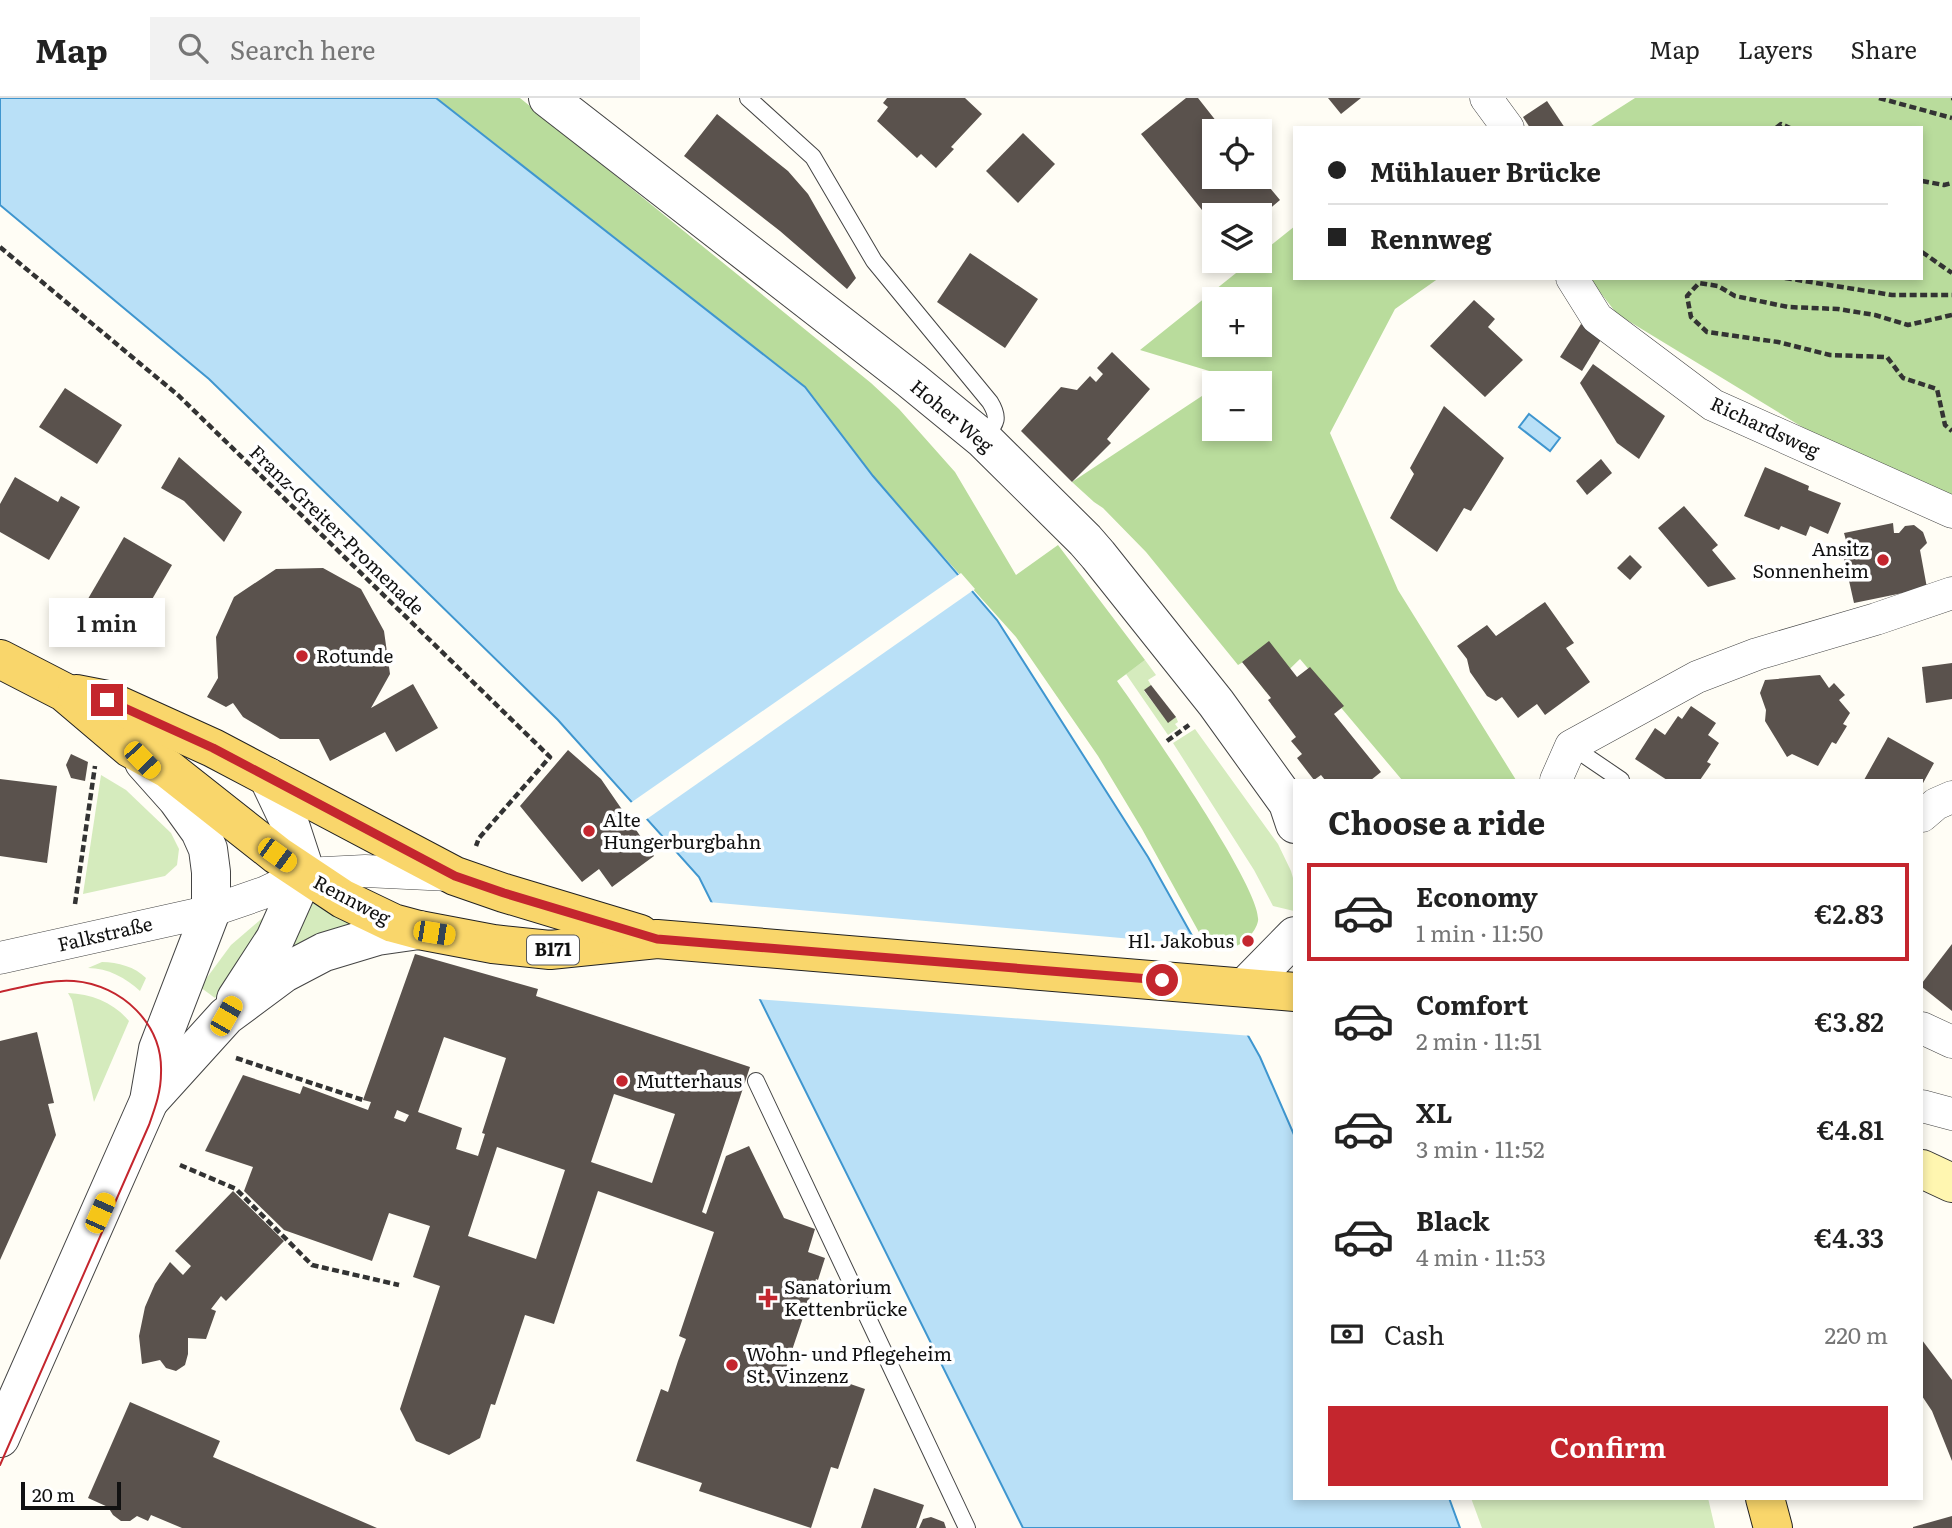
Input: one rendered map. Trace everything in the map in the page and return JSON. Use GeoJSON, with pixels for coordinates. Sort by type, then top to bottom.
{"type":"FeatureCollection","features":[{"type":"Feature","properties":{"kind":"main road","name":"Rennweg"},"geometry":{"type":"LineString","coordinates":[[0,659],[64,692],[107,700],[213,748],[268,777],[465,863],[504,893],[657,939]]}},
{"type":"Feature","properties":{"kind":"main road","name":"Rennweg"},"geometry":{"type":"LineString","coordinates":[[64,692],[113,755],[168,769],[303,874],[351,904],[393,923],[419,930],[493,944],[550,950],[657,939],[1245,987]]}},
{"type":"Feature","properties":{"kind":"main road","name":"B171"},"geometry":{"type":"LineString","coordinates":[[1245,987],[1293,992]]}},
{"type":"Feature","properties":{"kind":"main road"},"geometry":{"type":"LineString","coordinates":[[1923,1169],[1952,1183]]}},
{"type":"Feature","properties":{"kind":"main road"},"geometry":{"type":"LineString","coordinates":[[1766,1500],[1773,1528]]}},
{"type":"Feature","properties":{"kind":"street","name":"Hoher Weg"},"geometry":{"type":"LineString","coordinates":[[548,98],[983,439],[1085,540],[1194,674],[1293,812]]}},
{"type":"Feature","properties":{"kind":"street"},"geometry":{"type":"LineString","coordinates":[[1486,98],[1507,126]]}},
{"type":"Feature","properties":{"kind":"street","name":"Richardsweg"},"geometry":{"type":"LineString","coordinates":[[1574,280],[1597,318],[1713,405],[1952,512]]}},
{"type":"Feature","properties":{"kind":"street"},"geometry":{"type":"LineString","coordinates":[[1556,779],[1570,746],[1698,677],[1757,654],[1876,619],[1952,593]]}},
{"type":"Feature","properties":{"kind":"street"},"geometry":{"type":"LineString","coordinates":[[1876,619],[1952,611]]}},
{"type":"Feature","properties":{"kind":"street"},"geometry":{"type":"LineString","coordinates":[[0,1438],[149,1101],[158,1049],[211,911],[210,857],[200,831],[177,799],[113,755]]}},
{"type":"Feature","properties":{"kind":"street"},"geometry":{"type":"LineString","coordinates":[[149,1101],[217,1026],[275,939],[303,874],[302,862],[288,819],[268,777]]}},
{"type":"Feature","properties":{"kind":"street"},"geometry":{"type":"LineString","coordinates":[[1923,815],[1936,804],[1952,797]]}},
{"type":"Feature","properties":{"kind":"street"},"geometry":{"type":"LineString","coordinates":[[303,874],[465,863]]}},
{"type":"Feature","properties":{"kind":"street","name":"Falkstraße"},"geometry":{"type":"LineString","coordinates":[[0,958],[211,911],[266,892],[303,874]]}},
{"type":"Feature","properties":{"kind":"street"},"geometry":{"type":"LineString","coordinates":[[217,1026],[284,973],[324,951],[376,936],[419,930]]}},
{"type":"Feature","properties":{"kind":"street"},"geometry":{"type":"LineString","coordinates":[[1245,987],[1293,938]]}},
{"type":"Feature","properties":{"kind":"street"},"geometry":{"type":"LineString","coordinates":[[1923,1028],[1952,1042]]}},
{"type":"Feature","properties":{"kind":"street"},"geometry":{"type":"LineString","coordinates":[[1923,1106],[1952,1114]]}},
{"type":"Feature","properties":{"kind":"lane"},"geometry":{"type":"LineString","coordinates":[[748,98],[813,157],[874,261],[995,409],[996,420],[983,439]]}},
{"type":"Feature","properties":{"kind":"lane"},"geometry":{"type":"LineString","coordinates":[[1570,746],[1620,779]]}},
{"type":"Feature","properties":{"kind":"lane"},"geometry":{"type":"LineString","coordinates":[[756,1081],[967,1528]]}},
{"type":"Feature","properties":{"kind":"path"},"geometry":{"type":"LineString","coordinates":[[1879,98],[1952,118]]}},
{"type":"Feature","properties":{"kind":"path"},"geometry":{"type":"LineString","coordinates":[[1923,181],[1944,185],[1952,183]]}},
{"type":"Feature","properties":{"kind":"path","name":"Franz-Greiter-Promenade"},"geometry":{"type":"LineString","coordinates":[[0,247],[179,396],[550,757],[479,838],[465,863]]}},
{"type":"Feature","properties":{"kind":"path"},"geometry":{"type":"LineString","coordinates":[[1923,253],[1952,273]]}},
{"type":"Feature","properties":{"kind":"path"},"geometry":{"type":"LineString","coordinates":[[1798,280],[1892,295],[1952,295]]}},
{"type":"Feature","properties":{"kind":"path"},"geometry":{"type":"LineString","coordinates":[[1952,314],[1908,325],[1875,315],[1838,309],[1788,307],[1735,296],[1718,286],[1699,283],[1687,296],[1690,317],[1707,332],[1778,342],[1830,355],[1887,356],[1903,378],[1937,389],[1945,425],[1952,431]]}},
{"type":"Feature","properties":{"kind":"path"},"geometry":{"type":"LineString","coordinates":[[1167,741],[1191,724]]}},
{"type":"Feature","properties":{"kind":"path"},"geometry":{"type":"LineString","coordinates":[[75,904],[113,755]]}},
{"type":"Feature","properties":{"kind":"path"},"geometry":{"type":"LineString","coordinates":[[217,1026],[238,1059],[363,1100]]}},
{"type":"Feature","properties":{"kind":"path"},"geometry":{"type":"LineString","coordinates":[[180,1165],[236,1189],[312,1265],[398,1285]]}},
{"type":"Feature","properties":{"kind":"green space"},"geometry":{"type":"Polygon","coordinates":[[[436,98],[520,98],[871,383],[899,409],[955,472],[1016,575],[1058,545],[1145,660],[1117,681],[1198,802],[1241,875],[1254,903],[1258,921],[1255,929],[1241,944],[1223,948],[1206,945],[1098,756],[1016,637],[873,476],[805,387],[436,98]]]}},
{"type":"Feature","properties":{"kind":"green space"},"geometry":{"type":"Polygon","coordinates":[[[1635,98],[1952,98],[1952,498],[1868,467],[1617,314],[1591,280],[1923,280],[1923,126],[1591,126],[1635,98]]]}},
{"type":"Feature","properties":{"kind":"green space"},"geometry":{"type":"Polygon","coordinates":[[[1293,228],[1293,280],[1436,280],[1395,309],[1330,433],[1398,590],[1515,779],[1401,779],[1300,659],[1266,692],[1243,662],[1238,665],[1146,552],[1103,508],[1072,482],[1202,396],[1202,441],[1272,441],[1272,371],[1209,371],[1140,350],[1202,300],[1202,357],[1272,357],[1272,287],[1219,287],[1236,273],[1272,273],[1272,244],[1293,228]]]}},
{"type":"Feature","properties":{"kind":"green space"},"geometry":{"type":"Polygon","coordinates":[[[1145,660],[1156,675],[1148,680],[1151,685],[1144,691],[1168,722],[1176,717],[1178,722],[1175,724],[1178,728],[1168,735],[1126,674],[1145,660]]]}},
{"type":"Feature","properties":{"kind":"green space"},"geometry":{"type":"Polygon","coordinates":[[[1195,729],[1278,844],[1293,878],[1293,911],[1273,906],[1254,870],[1173,743],[1195,729]]]}},
{"type":"Feature","properties":{"kind":"green space"},"geometry":{"type":"Polygon","coordinates":[[[101,775],[126,790],[171,833],[179,849],[177,865],[165,876],[83,894],[101,775]]]}},
{"type":"Feature","properties":{"kind":"green space"},"geometry":{"type":"Polygon","coordinates":[[[311,902],[355,926],[296,953],[286,943],[311,902]]]}},
{"type":"Feature","properties":{"kind":"green space"},"geometry":{"type":"Polygon","coordinates":[[[266,915],[266,929],[215,998],[200,987],[231,945],[266,915]]]}},
{"type":"Feature","properties":{"kind":"green space"},"geometry":{"type":"Polygon","coordinates":[[[102,962],[126,966],[142,974],[146,978],[140,991],[116,975],[88,968],[102,962]]]}},
{"type":"Feature","properties":{"kind":"green space"},"geometry":{"type":"Polygon","coordinates":[[[68,993],[86,995],[102,1001],[117,1009],[129,1021],[94,1102],[72,1000],[68,993]]]}},
{"type":"Feature","properties":{"kind":"green space"},"geometry":{"type":"Polygon","coordinates":[[[1472,1500],[1708,1500],[1715,1528],[1482,1528],[1472,1500]]]}},
{"type":"Feature","properties":{"kind":"water"},"geometry":{"type":"Polygon","coordinates":[[[0,98],[436,98],[805,387],[873,476],[997,620],[1148,857],[1260,1057],[1293,1132],[1293,1500],[1450,1500],[1460,1528],[1023,1528],[699,877],[558,720],[209,379],[0,205],[0,98]]]}},
{"type":"Feature","properties":{"kind":"water"},"geometry":{"type":"Polygon","coordinates":[[[1529,414],[1560,438],[1550,451],[1519,427],[1529,414]]]}},
{"type":"Feature","properties":{"kind":"pier"},"geometry":{"type":"Polygon","coordinates":[[[961,573],[975,589],[644,821],[629,804],[961,573]]]}},
{"type":"Feature","properties":{"kind":"pier"},"geometry":{"type":"Polygon","coordinates":[[[708,902],[1201,945],[1253,1036],[756,999],[708,902]]]}},
{"type":"Feature","properties":{"kind":"building"},"geometry":{"type":"Polygon","coordinates":[[[887,98],[965,98],[982,114],[951,147],[954,149],[936,168],[921,154],[917,158],[877,121],[888,107],[883,103],[887,98]]]}},
{"type":"Feature","properties":{"kind":"building"},"geometry":{"type":"Polygon","coordinates":[[[1186,98],[1198,98],[1215,119],[1202,119],[1202,189],[1271,189],[1280,200],[1272,207],[1272,203],[1202,203],[1202,210],[1141,134],[1186,98]]]}},
{"type":"Feature","properties":{"kind":"building"},"geometry":{"type":"Polygon","coordinates":[[[1328,98],[1361,98],[1341,114],[1328,98]]]}},
{"type":"Feature","properties":{"kind":"building"},"geometry":{"type":"Polygon","coordinates":[[[1547,101],[1564,126],[1529,126],[1523,117],[1547,101]]]}},
{"type":"Feature","properties":{"kind":"building"},"geometry":{"type":"Polygon","coordinates":[[[717,114],[788,171],[808,194],[856,278],[847,289],[780,231],[684,156],[717,114]]]}},
{"type":"Feature","properties":{"kind":"building"},"geometry":{"type":"Polygon","coordinates":[[[1023,133],[1055,164],[1018,203],[986,171],[1023,133]]]}},
{"type":"Feature","properties":{"kind":"building"},"geometry":{"type":"Polygon","coordinates":[[[970,253],[1038,299],[1005,348],[937,302],[970,253]]]}},
{"type":"Feature","properties":{"kind":"building"},"geometry":{"type":"Polygon","coordinates":[[[1474,300],[1495,319],[1488,327],[1523,360],[1485,397],[1430,346],[1474,300]]]}},
{"type":"Feature","properties":{"kind":"building"},"geometry":{"type":"Polygon","coordinates":[[[1581,324],[1602,338],[1582,371],[1560,357],[1581,324]]]}},
{"type":"Feature","properties":{"kind":"building"},"geometry":{"type":"Polygon","coordinates":[[[1112,352],[1150,389],[1107,439],[1111,443],[1072,482],[1021,431],[1061,387],[1077,390],[1090,376],[1096,382],[1103,374],[1097,368],[1112,352]]]}},
{"type":"Feature","properties":{"kind":"building"},"geometry":{"type":"Polygon","coordinates":[[[1593,364],[1665,416],[1639,459],[1617,443],[1580,383],[1593,364]]]}},
{"type":"Feature","properties":{"kind":"building"},"geometry":{"type":"Polygon","coordinates":[[[65,388],[122,425],[97,464],[39,427],[65,388]]]}},
{"type":"Feature","properties":{"kind":"building"},"geometry":{"type":"Polygon","coordinates":[[[1444,406],[1504,458],[1471,511],[1464,508],[1437,552],[1390,518],[1414,474],[1410,468],[1444,406]]]}},
{"type":"Feature","properties":{"kind":"building"},"geometry":{"type":"Polygon","coordinates":[[[179,457],[242,512],[224,542],[184,501],[161,488],[179,457]]]}},
{"type":"Feature","properties":{"kind":"building"},"geometry":{"type":"Polygon","coordinates":[[[1601,459],[1612,473],[1587,495],[1576,481],[1601,459]]]}},
{"type":"Feature","properties":{"kind":"building"},"geometry":{"type":"Polygon","coordinates":[[[1765,467],[1809,486],[1808,490],[1841,503],[1828,534],[1810,526],[1806,536],[1781,526],[1779,530],[1744,516],[1765,467]]]}},
{"type":"Feature","properties":{"kind":"building"},"geometry":{"type":"Polygon","coordinates":[[[15,477],[58,502],[61,496],[80,507],[49,560],[0,532],[0,504],[15,477]]]}},
{"type":"Feature","properties":{"kind":"building"},"geometry":{"type":"Polygon","coordinates":[[[1684,506],[1718,545],[1712,550],[1736,579],[1708,587],[1658,528],[1684,506]]]}},
{"type":"Feature","properties":{"kind":"building","name":"Ansitz Sonnenheim"},"geometry":{"type":"Polygon","coordinates":[[[1893,523],[1894,533],[1899,533],[1905,526],[1914,525],[1923,532],[1927,543],[1920,550],[1927,588],[1854,603],[1841,545],[1847,544],[1844,533],[1893,523]]]}},
{"type":"Feature","properties":{"kind":"building"},"geometry":{"type":"Polygon","coordinates":[[[124,537],[172,565],[133,632],[85,604],[124,537]]]}},
{"type":"Feature","properties":{"kind":"building"},"geometry":{"type":"Polygon","coordinates":[[[1630,555],[1642,567],[1630,580],[1617,568],[1630,555]]]}},
{"type":"Feature","properties":{"kind":"building","name":"Rotunde"},"geometry":{"type":"Polygon","coordinates":[[[323,568],[361,589],[384,631],[390,674],[371,708],[413,684],[438,728],[396,752],[385,732],[330,761],[319,739],[280,739],[243,717],[233,703],[226,707],[207,697],[218,678],[216,637],[234,597],[276,569],[323,568]]]}},
{"type":"Feature","properties":{"kind":"building"},"geometry":{"type":"Polygon","coordinates":[[[1545,602],[1574,643],[1566,648],[1590,682],[1545,715],[1537,704],[1518,718],[1502,697],[1496,701],[1487,696],[1470,672],[1467,659],[1457,646],[1487,625],[1496,636],[1545,602]]]}},
{"type":"Feature","properties":{"kind":"building"},"geometry":{"type":"Polygon","coordinates":[[[1269,641],[1297,677],[1310,667],[1344,706],[1334,714],[1381,772],[1372,779],[1324,779],[1321,775],[1313,779],[1297,758],[1302,754],[1291,741],[1296,737],[1268,700],[1271,698],[1242,662],[1269,641]]]}},
{"type":"Feature","properties":{"kind":"building"},"geometry":{"type":"Polygon","coordinates":[[[1952,663],[1952,699],[1926,703],[1922,667],[1952,663]]]}},
{"type":"Feature","properties":{"kind":"building"},"geometry":{"type":"Polygon","coordinates":[[[1820,675],[1829,688],[1834,683],[1845,695],[1839,700],[1850,713],[1843,724],[1847,726],[1836,744],[1832,742],[1818,766],[1792,754],[1787,757],[1765,721],[1766,710],[1760,693],[1765,680],[1820,675]]]}},
{"type":"Feature","properties":{"kind":"building"},"geometry":{"type":"Polygon","coordinates":[[[1151,685],[1176,717],[1168,723],[1144,690],[1151,685]]]}},
{"type":"Feature","properties":{"kind":"building"},"geometry":{"type":"Polygon","coordinates":[[[1691,706],[1716,723],[1708,735],[1719,743],[1707,762],[1711,764],[1701,779],[1665,779],[1635,759],[1655,728],[1665,735],[1678,716],[1682,719],[1691,706]]]}},
{"type":"Feature","properties":{"kind":"building"},"geometry":{"type":"Polygon","coordinates":[[[1888,737],[1934,763],[1923,783],[1923,779],[1865,779],[1888,737]]]}},
{"type":"Feature","properties":{"kind":"building","name":"Alte Hungerburgbahn"},"geometry":{"type":"Polygon","coordinates":[[[568,750],[601,779],[654,856],[612,887],[599,869],[582,882],[520,806],[568,750]]]}},
{"type":"Feature","properties":{"kind":"building"},"geometry":{"type":"Polygon","coordinates":[[[71,754],[88,762],[85,781],[71,778],[66,765],[71,754]]]}},
{"type":"Feature","properties":{"kind":"building"},"geometry":{"type":"Polygon","coordinates":[[[0,779],[57,786],[47,863],[0,856],[0,779]]]}},
{"type":"Feature","properties":{"kind":"building"},"geometry":{"type":"Polygon","coordinates":[[[1952,944],[1952,1011],[1923,988],[1923,982],[1952,944]]]}},
{"type":"Feature","properties":{"kind":"building"},"geometry":{"type":"Polygon","coordinates":[[[415,954],[538,989],[536,996],[750,1067],[702,1212],[706,1214],[726,1156],[749,1146],[784,1218],[815,1229],[808,1252],[825,1258],[786,1368],[819,1380],[821,1374],[865,1389],[838,1469],[831,1467],[811,1528],[699,1491],[702,1483],[636,1461],[661,1389],[668,1392],[686,1339],[679,1336],[714,1232],[598,1191],[554,1324],[525,1315],[495,1405],[491,1404],[480,1438],[449,1455],[416,1441],[400,1409],[440,1286],[413,1277],[430,1226],[389,1213],[372,1261],[284,1230],[244,1191],[253,1167],[205,1151],[243,1075],[300,1094],[303,1086],[368,1110],[371,1102],[363,1100],[415,954]],[[444,1037],[418,1112],[462,1128],[456,1149],[478,1156],[485,1134],[482,1133],[506,1058],[444,1037]],[[614,1094],[591,1162],[652,1183],[675,1114],[614,1094]],[[397,1110],[394,1118],[405,1122],[409,1115],[397,1110]],[[497,1147],[468,1236],[536,1259],[565,1170],[497,1147]]]}},
{"type":"Feature","properties":{"kind":"building"},"geometry":{"type":"Polygon","coordinates":[[[37,1032],[54,1103],[48,1104],[56,1135],[0,1260],[0,1041],[37,1032]]]}},
{"type":"Feature","properties":{"kind":"building"},"geometry":{"type":"Polygon","coordinates":[[[233,1191],[284,1241],[226,1301],[221,1296],[211,1309],[216,1311],[206,1339],[188,1338],[185,1365],[176,1371],[166,1368],[160,1360],[142,1364],[139,1336],[145,1307],[155,1284],[170,1262],[183,1275],[191,1266],[175,1251],[233,1191]]]}},
{"type":"Feature","properties":{"kind":"building"},"geometry":{"type":"Polygon","coordinates":[[[1923,1341],[1952,1380],[1952,1461],[1932,1411],[1923,1398],[1923,1341]]]}},
{"type":"Feature","properties":{"kind":"building"},"geometry":{"type":"Polygon","coordinates":[[[130,1402],[220,1441],[213,1457],[377,1528],[182,1528],[151,1515],[148,1521],[137,1516],[130,1521],[121,1521],[108,1507],[88,1498],[130,1402]]]}},
{"type":"Feature","properties":{"kind":"building"},"geometry":{"type":"Polygon","coordinates":[[[874,1488],[924,1505],[916,1528],[861,1528],[874,1488]]]}},
{"type":"Feature","properties":{"kind":"building"},"geometry":{"type":"Polygon","coordinates":[[[1952,1516],[1952,1528],[1913,1528],[1913,1527],[1952,1516]]]}},
{"type":"Feature","properties":{"kind":"building"},"geometry":{"type":"Polygon","coordinates":[[[931,1517],[944,1522],[946,1528],[919,1528],[923,1519],[931,1517]]]}},
{"type":"Feature","properties":{"kind":"tram line"},"geometry":{"type":"LineString","coordinates":[[0,992],[56,981],[92,984],[108,990],[123,999],[147,1023],[160,1055],[161,1073],[159,1093],[149,1125],[0,1465]]}},
{"type":"Feature","properties":{"kind":"place","name":"Ansitz Sonnenheim"},"geometry":{"type":"Point","coordinates":[1883,560]}},
{"type":"Feature","properties":{"kind":"place","name":"Rotunde"},"geometry":{"type":"Point","coordinates":[302,656]}},
{"type":"Feature","properties":{"kind":"place","name":"Alte Hungerburgbahn"},"geometry":{"type":"Point","coordinates":[589,831]}},
{"type":"Feature","properties":{"kind":"place","name":"Hl. Jakobus"},"geometry":{"type":"Point","coordinates":[1248,941]}},
{"type":"Feature","properties":{"kind":"place","name":"Mutterhaus"},"geometry":{"type":"Point","coordinates":[622,1081]}},
{"type":"Feature","properties":{"kind":"place","name":"Sanatorium Kettenbrücke"},"geometry":{"type":"Point","coordinates":[768,1298]}},
{"type":"Feature","properties":{"kind":"place","name":"Wohn- und Pflegeheim St. Vinzenz"},"geometry":{"type":"Point","coordinates":[732,1365]}},
{"type":"Feature","properties":{"kind":"route"},"geometry":{"type":"LineString","coordinates":[[107,700],[213,748],[455,876],[657,939],[1162,980]]}}]}
